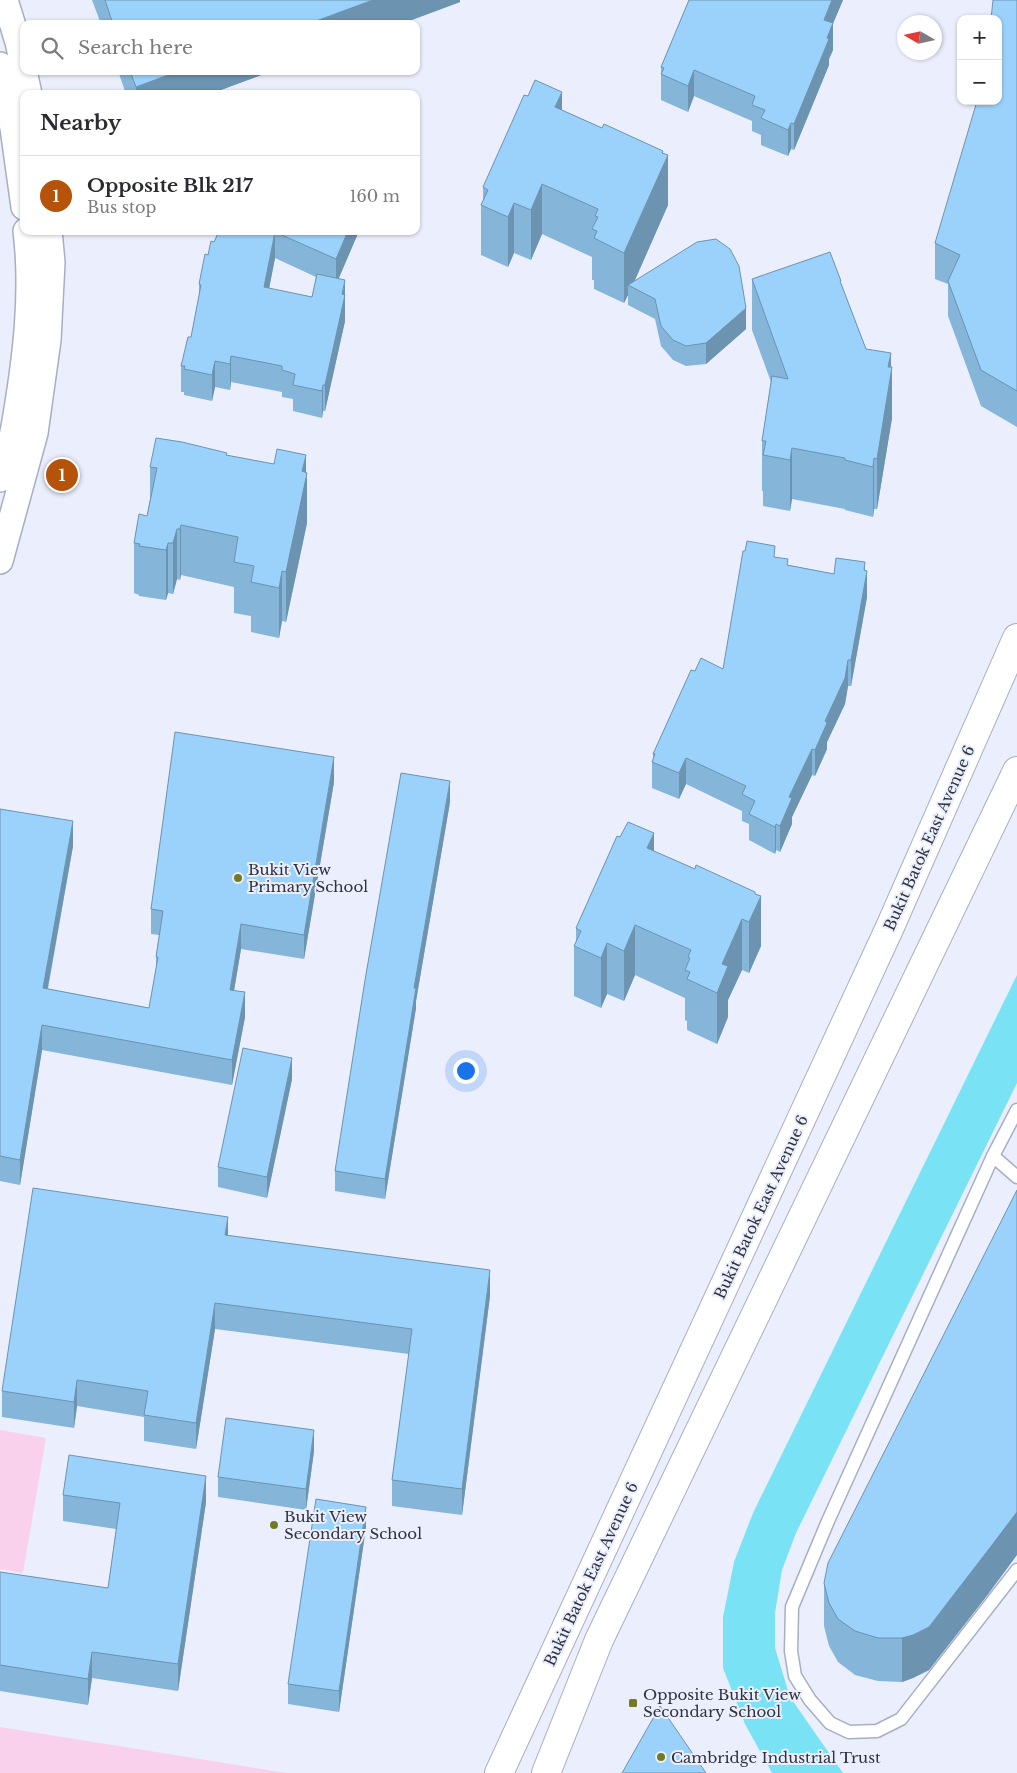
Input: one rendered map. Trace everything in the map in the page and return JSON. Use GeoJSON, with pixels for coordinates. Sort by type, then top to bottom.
{"type":"FeatureCollection","features":[{"type":"Feature","properties":{"kind":"main road","name":"Bukit Batok East Avenue 6"},"geometry":{"type":"LineString","coordinates":[[499,1773],[890,927],[1017,638]]}},
{"type":"Feature","properties":{"kind":"main road"},"geometry":{"type":"LineString","coordinates":[[546,1773],[599,1640],[1017,771]]}},
{"type":"Feature","properties":{"kind":"street"},"geometry":{"type":"LineString","coordinates":[[5,0],[20,52]]}},
{"type":"Feature","properties":{"kind":"street"},"geometry":{"type":"LineString","coordinates":[[0,65],[18,127],[20,154]]}},
{"type":"Feature","properties":{"kind":"street"},"geometry":{"type":"LineString","coordinates":[[25,75],[28,90]]}},
{"type":"Feature","properties":{"kind":"street"},"geometry":{"type":"LineString","coordinates":[[0,479],[14,428],[26,338],[30,262],[27,235]]}},
{"type":"Feature","properties":{"kind":"street"},"geometry":{"type":"LineString","coordinates":[[0,561],[36,433],[48,340],[52,262],[49,235]]}},
{"type":"Feature","properties":{"kind":"lane"},"geometry":{"type":"LineString","coordinates":[[1017,1110],[993,1156],[828,1520],[792,1607],[791,1651],[795,1676],[810,1700],[830,1723],[849,1732],[877,1731],[901,1718],[1017,1570]]}},
{"type":"Feature","properties":{"kind":"lane"},"geometry":{"type":"LineString","coordinates":[[993,1156],[1017,1177]]}},
{"type":"Feature","properties":{"kind":"shaded area"},"geometry":{"type":"Polygon","coordinates":[[[0,1430],[46,1438],[23,1573],[0,1569],[0,1430]]]}},
{"type":"Feature","properties":{"kind":"shaded area"},"geometry":{"type":"Polygon","coordinates":[[[0,1727],[287,1773],[0,1773],[0,1727]]]}},
{"type":"Feature","properties":{"kind":"water"},"geometry":{"type":"Polygon","coordinates":[[[1017,975],[1017,1083],[796,1533],[782,1570],[775,1613],[775,1648],[790,1697],[843,1773],[772,1773],[745,1724],[723,1668],[723,1617],[734,1562],[753,1513],[1017,975]]]}},
{"type":"Feature","properties":{"kind":"building"},"geometry":{"type":"Polygon","coordinates":[[[105,0],[373,0],[319,20],[112,20],[105,0]]]}},
{"type":"Feature","properties":{"kind":"building"},"geometry":{"type":"Polygon","coordinates":[[[689,0],[832,0],[824,20],[833,23],[827,38],[829,39],[794,124],[791,123],[788,130],[761,118],[765,110],[752,105],[755,96],[694,70],[688,86],[661,74],[664,68],[661,67],[689,0]]]}},
{"type":"Feature","properties":{"kind":"building"},"geometry":{"type":"Polygon","coordinates":[[[993,0],[1017,0],[1017,391],[981,370],[948,281],[960,255],[935,243],[976,105],[1002,105],[1002,15],[991,15],[993,0]]]}},
{"type":"Feature","properties":{"kind":"building"},"geometry":{"type":"Polygon","coordinates":[[[132,75],[168,75],[136,87],[132,75]]]}},
{"type":"Feature","properties":{"kind":"building"},"geometry":{"type":"Polygon","coordinates":[[[535,80],[562,92],[555,107],[602,128],[604,124],[668,155],[624,253],[594,238],[597,231],[592,229],[598,217],[595,216],[598,209],[542,184],[531,210],[514,203],[508,217],[481,205],[488,190],[483,187],[524,95],[528,96],[535,80]]]}},
{"type":"Feature","properties":{"kind":"building"},"geometry":{"type":"Polygon","coordinates":[[[217,235],[274,235],[264,287],[312,297],[317,274],[345,280],[342,294],[345,295],[325,385],[323,385],[322,391],[293,385],[295,374],[282,370],[282,366],[231,356],[230,364],[215,361],[212,375],[184,369],[185,366],[181,366],[188,337],[191,337],[205,254],[208,255],[211,241],[214,242],[217,235]]]}},
{"type":"Feature","properties":{"kind":"building"},"geometry":{"type":"Polygon","coordinates":[[[282,235],[346,235],[336,259],[282,235]]]}},
{"type":"Feature","properties":{"kind":"building"},"geometry":{"type":"Polygon","coordinates":[[[716,239],[730,249],[739,266],[746,308],[706,343],[686,346],[673,340],[661,326],[655,299],[628,285],[697,242],[716,239]]]}},
{"type":"Feature","properties":{"kind":"building"},"geometry":{"type":"Polygon","coordinates":[[[830,252],[866,349],[891,353],[888,367],[892,367],[877,459],[874,458],[873,467],[845,460],[845,458],[792,448],[790,460],[763,455],[766,441],[762,441],[772,376],[788,379],[752,279],[830,252]]]}},
{"type":"Feature","properties":{"kind":"building"},"geometry":{"type":"Polygon","coordinates":[[[156,438],[182,442],[227,453],[226,455],[274,464],[277,449],[306,455],[302,471],[307,473],[286,572],[282,571],[279,588],[251,582],[254,566],[234,562],[238,537],[181,525],[180,529],[177,529],[173,543],[168,543],[166,550],[139,546],[140,544],[134,543],[139,514],[147,516],[157,468],[150,467],[156,438]]]}},
{"type":"Feature","properties":{"kind":"building"},"geometry":{"type":"Polygon","coordinates":[[[747,541],[775,546],[774,557],[788,559],[787,565],[834,574],[836,558],[865,562],[864,570],[867,571],[851,660],[848,660],[845,678],[825,721],[827,723],[815,750],[812,749],[789,797],[792,798],[780,826],[776,824],[775,827],[749,814],[755,801],[742,794],[746,786],[686,758],[679,773],[652,762],[655,754],[653,754],[691,670],[695,671],[701,658],[723,669],[743,551],[745,551],[747,541]]]}},
{"type":"Feature","properties":{"kind":"building"},"geometry":{"type":"Polygon","coordinates":[[[175,732],[334,757],[304,935],[241,924],[230,990],[245,992],[232,1060],[42,1025],[20,1160],[0,1156],[0,809],[73,821],[43,988],[149,1008],[158,957],[156,957],[163,911],[151,909],[175,732]]]}},
{"type":"Feature","properties":{"kind":"building"},"geometry":{"type":"Polygon","coordinates":[[[401,773],[450,781],[414,988],[416,988],[385,1179],[335,1171],[365,980],[401,773]]]}},
{"type":"Feature","properties":{"kind":"building"},"geometry":{"type":"Polygon","coordinates":[[[628,822],[654,833],[647,848],[695,869],[696,865],[761,896],[749,922],[742,919],[722,964],[728,966],[717,993],[687,979],[690,972],[685,970],[691,950],[635,925],[624,951],[607,943],[601,958],[574,946],[581,931],[576,928],[617,836],[620,837],[628,822]]]}},
{"type":"Feature","properties":{"kind":"building"},"geometry":{"type":"Polygon","coordinates":[[[243,1048],[292,1058],[267,1177],[218,1167],[243,1048]]]}},
{"type":"Feature","properties":{"kind":"building"},"geometry":{"type":"Polygon","coordinates":[[[33,1188],[228,1217],[225,1235],[490,1270],[462,1489],[392,1480],[412,1329],[215,1303],[196,1423],[144,1415],[148,1391],[77,1380],[74,1402],[2,1391],[33,1188]]]}},
{"type":"Feature","properties":{"kind":"building"},"geometry":{"type":"Polygon","coordinates":[[[1017,1190],[1017,1512],[929,1627],[902,1638],[878,1638],[855,1631],[838,1619],[829,1603],[824,1583],[828,1563],[1017,1190]]]}},
{"type":"Feature","properties":{"kind":"building"},"geometry":{"type":"Polygon","coordinates":[[[226,1418],[314,1430],[306,1489],[218,1477],[226,1418]]]}},
{"type":"Feature","properties":{"kind":"building"},"geometry":{"type":"Polygon","coordinates":[[[69,1455],[206,1476],[178,1664],[92,1652],[88,1679],[0,1665],[0,1572],[108,1588],[120,1503],[63,1495],[69,1455]]]}},
{"type":"Feature","properties":{"kind":"building"},"geometry":{"type":"Polygon","coordinates":[[[316,1499],[366,1507],[339,1691],[288,1684],[316,1499]]]}},
{"type":"Feature","properties":{"kind":"building"},"geometry":{"type":"Polygon","coordinates":[[[660,1706],[706,1773],[622,1773],[660,1706]]]}},
{"type":"Feature","properties":{"kind":"place","name":"Opposite Blk 217"},"geometry":{"type":"Point","coordinates":[62,475]}},
{"type":"Feature","properties":{"kind":"place","name":"Bukit View Primary School"},"geometry":{"type":"Point","coordinates":[238,878]}},
{"type":"Feature","properties":{"kind":"place","name":"Bukit View Secondary School"},"geometry":{"type":"Point","coordinates":[274,1525]}},
{"type":"Feature","properties":{"kind":"place","name":"Opposite Bukit View Secondary School"},"geometry":{"type":"Point","coordinates":[633,1703]}},
{"type":"Feature","properties":{"kind":"place","name":"Cambridge Industrial Trust"},"geometry":{"type":"Point","coordinates":[661,1757]}}]}
